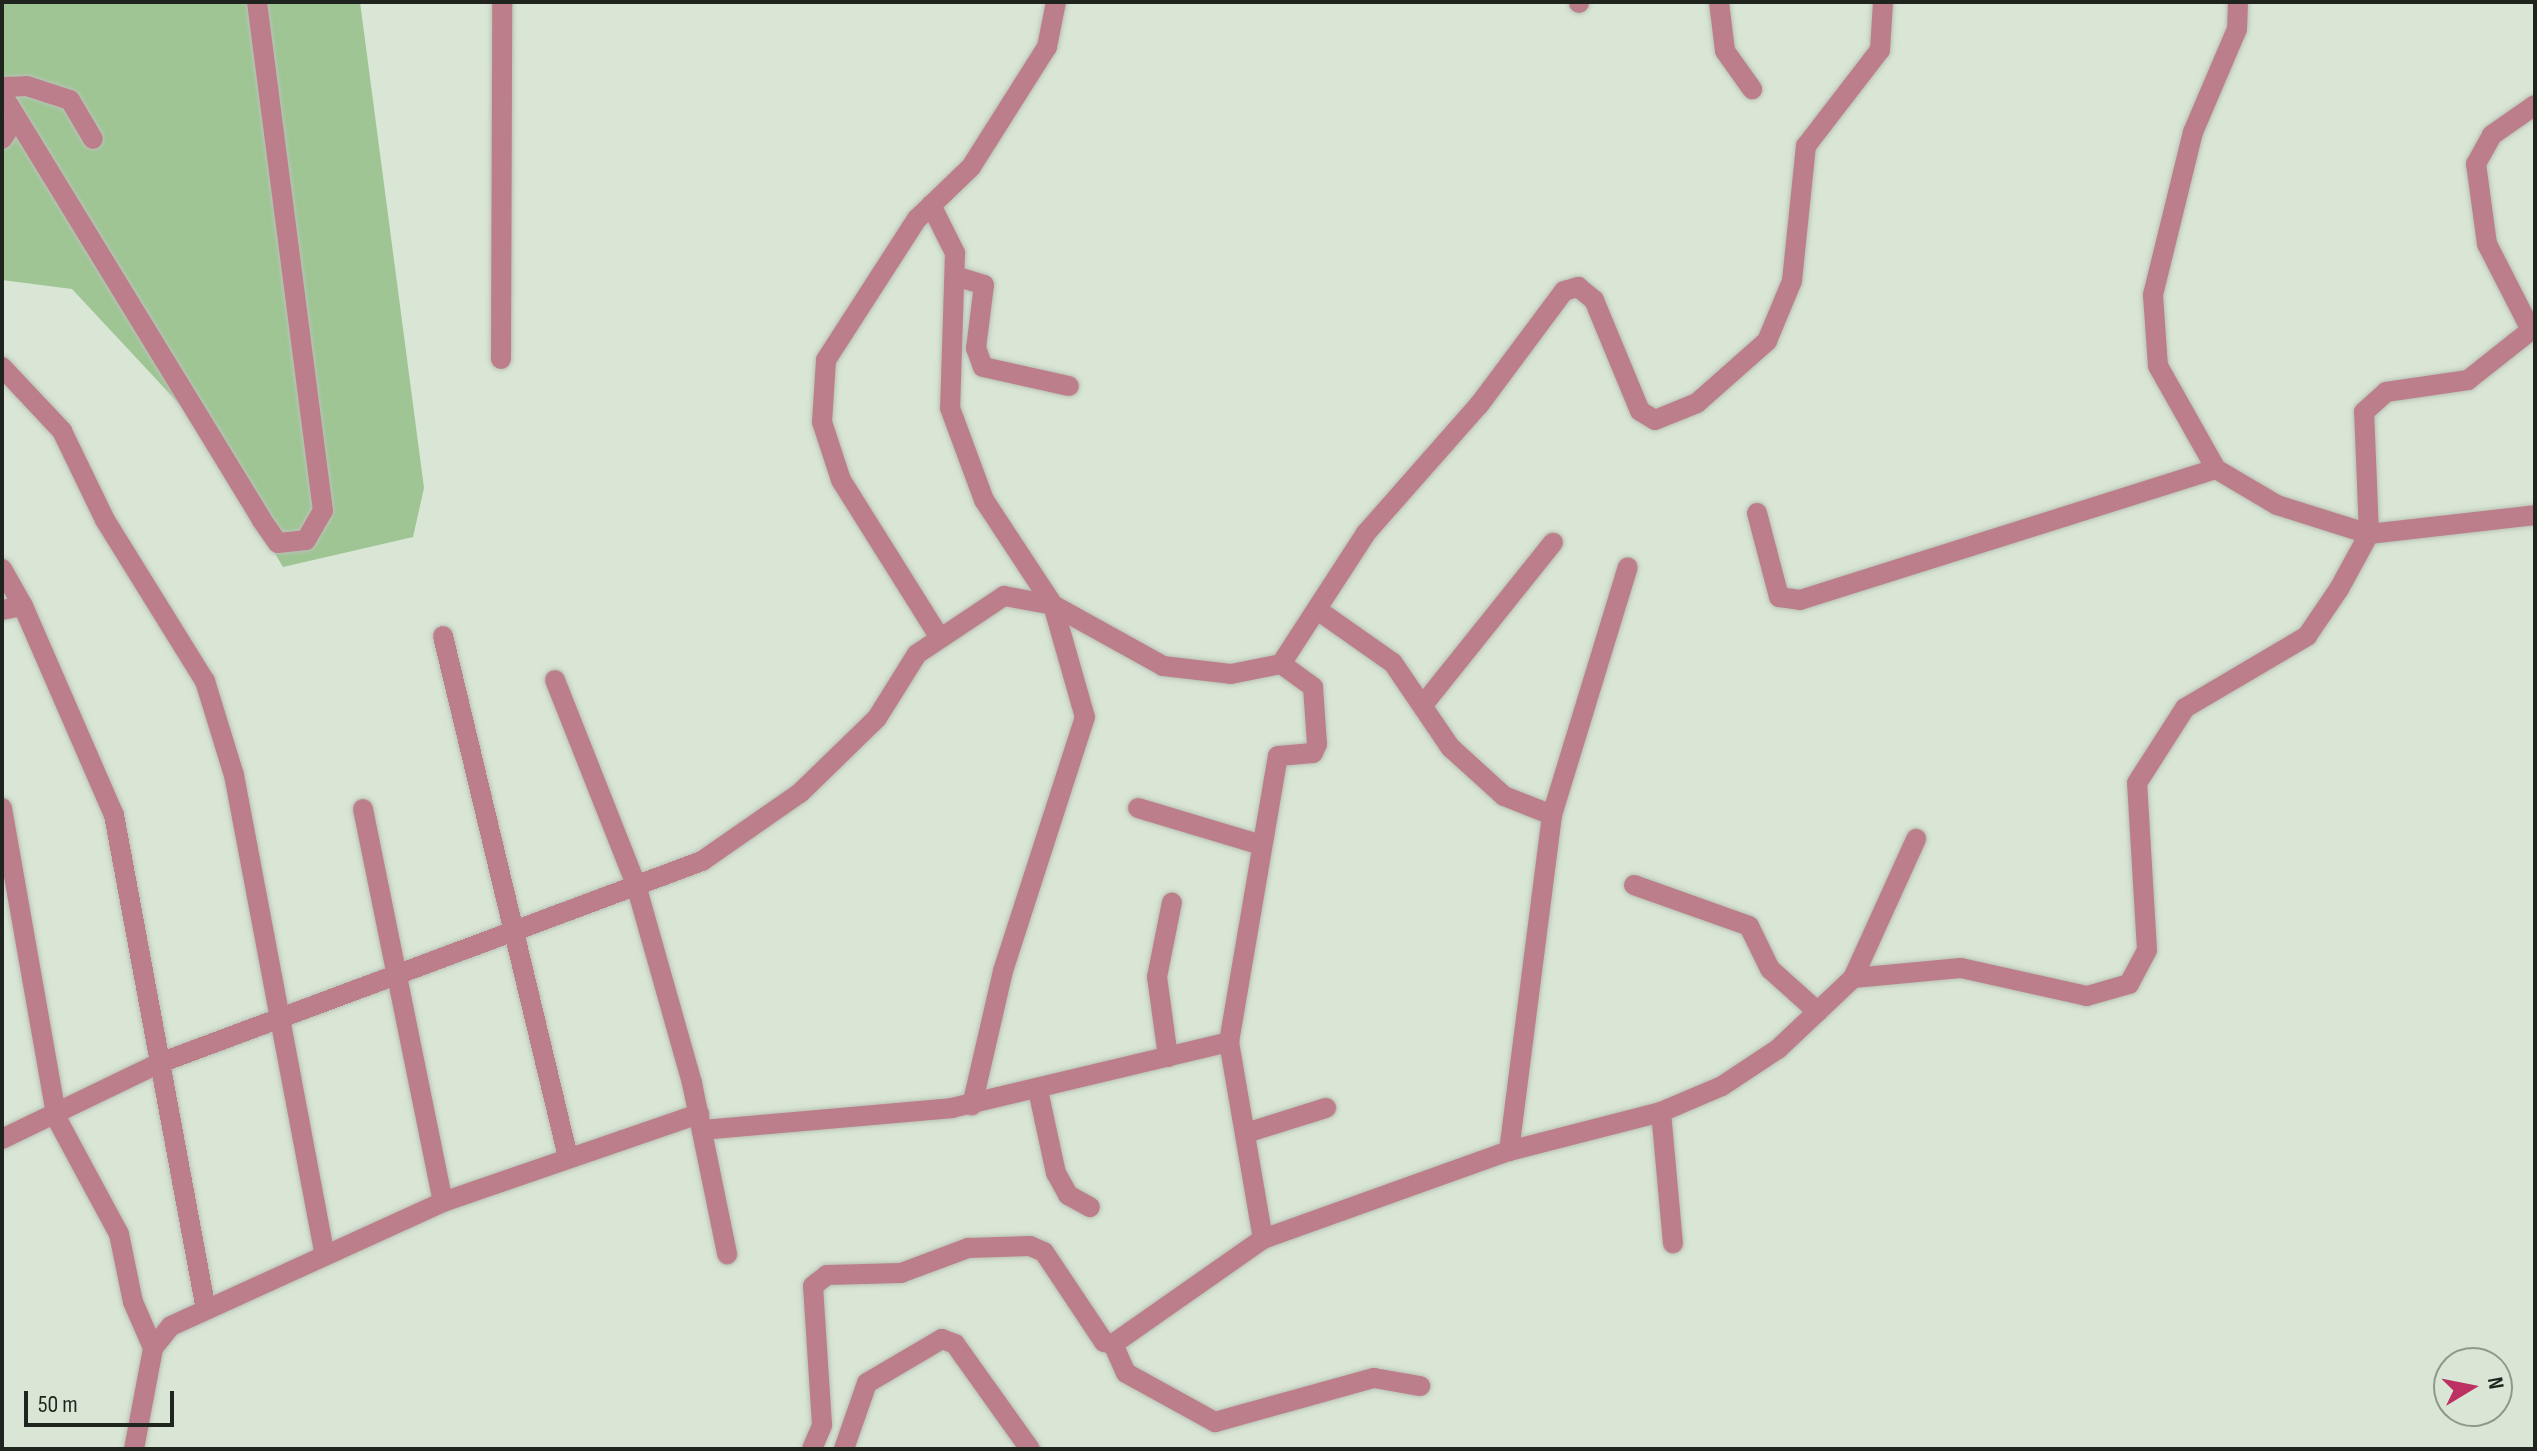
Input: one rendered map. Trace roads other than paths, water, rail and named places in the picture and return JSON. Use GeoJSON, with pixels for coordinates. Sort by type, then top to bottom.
{"type":"FeatureCollection","features":[{"type":"Feature","properties":{"kind":"street"},"geometry":{"type":"LineString","coordinates":[[2,94],[261,519],[278,543],[306,540],[323,511],[257,2]]}},
{"type":"Feature","properties":{"kind":"street"},"geometry":{"type":"LineString","coordinates":[[501,359],[502,2]]}},
{"type":"Feature","properties":{"kind":"street"},"geometry":{"type":"LineString","coordinates":[[940,638],[841,480],[822,422],[826,360],[867,289],[931,205],[971,167],[1047,47],[1056,2]]}},
{"type":"Feature","properties":{"kind":"street"},"geometry":{"type":"LineString","coordinates":[[1719,2],[1725,51],[1752,89]]}},
{"type":"Feature","properties":{"kind":"street"},"geometry":{"type":"LineString","coordinates":[[2,1139],[57,1119],[157,1064],[513,928],[702,861],[800,793],[877,718],[917,654],[1004,596],[1053,605],[1163,666],[1231,674],[1281,664],[1319,611],[1366,533],[1479,405],[1564,291],[1578,287],[1594,300],[1640,411],[1655,420],[1697,403],[1767,341],[1792,281],[1806,146],[1880,50],[1883,2]]}},
{"type":"Feature","properties":{"kind":"street"},"geometry":{"type":"LineString","coordinates":[[2238,2],[2237,29],[2189,146],[2153,295],[2158,366],[2216,469],[2277,505],[2369,534],[2535,515]]}},
{"type":"Feature","properties":{"kind":"street"},"geometry":{"type":"LineString","coordinates":[[2,87],[27,86],[70,100],[93,139]]}},
{"type":"Feature","properties":{"kind":"street"},"geometry":{"type":"LineString","coordinates":[[1853,978],[1961,968],[2087,996],[2129,984],[2147,950],[2137,783],[2185,708],[2307,636],[2369,534],[2364,412],[2373,398],[2468,380],[2533,329],[2487,244],[2476,164],[2492,135],[2535,105]]}},
{"type":"Feature","properties":{"kind":"street"},"geometry":{"type":"LineString","coordinates":[[2,139],[16,118]]}},
{"type":"Feature","properties":{"kind":"street"},"geometry":{"type":"LineString","coordinates":[[931,205],[955,253],[950,408],[984,500],[1053,605],[1085,717],[1083,741],[1008,956],[972,1105]]}},
{"type":"Feature","properties":{"kind":"street"},"geometry":{"type":"LineString","coordinates":[[955,276],[984,285],[976,348],[983,367],[1069,386]]}},
{"type":"Feature","properties":{"kind":"street"},"geometry":{"type":"LineString","coordinates":[[2,354],[6,372],[62,431],[105,520],[205,681],[234,775],[277,1017],[324,1252]]}},
{"type":"Feature","properties":{"kind":"street"},"geometry":{"type":"LineString","coordinates":[[1757,513],[1779,597],[1800,600],[2216,469]]}},
{"type":"Feature","properties":{"kind":"street"},"geometry":{"type":"LineString","coordinates":[[1423,705],[1553,543]]}},
{"type":"Feature","properties":{"kind":"street"},"geometry":{"type":"LineString","coordinates":[[1509,1151],[1552,815],[1628,567]]}},
{"type":"Feature","properties":{"kind":"street"},"geometry":{"type":"LineString","coordinates":[[2,569],[23,606],[114,815],[157,1064],[206,1310]]}},
{"type":"Feature","properties":{"kind":"street"},"geometry":{"type":"LineString","coordinates":[[2,610],[23,606]]}},
{"type":"Feature","properties":{"kind":"street"},"geometry":{"type":"LineString","coordinates":[[1319,611],[1393,663],[1450,747],[1504,796],[1552,815]]}},
{"type":"Feature","properties":{"kind":"street"},"geometry":{"type":"LineString","coordinates":[[443,636],[568,1157]]}},
{"type":"Feature","properties":{"kind":"street"},"geometry":{"type":"LineString","coordinates":[[1263,1239],[1229,1042],[1278,756],[1313,753],[1317,744],[1313,687],[1281,664]]}},
{"type":"Feature","properties":{"kind":"street"},"geometry":{"type":"LineString","coordinates":[[555,680],[636,885],[700,1122],[727,1254]]}},
{"type":"Feature","properties":{"kind":"street"},"geometry":{"type":"LineString","coordinates":[[2,808],[57,1119],[119,1234],[133,1302],[153,1348]]}},
{"type":"Feature","properties":{"kind":"street"},"geometry":{"type":"LineString","coordinates":[[1138,808],[1261,845]]}},
{"type":"Feature","properties":{"kind":"street"},"geometry":{"type":"LineString","coordinates":[[363,809],[443,1202]]}},
{"type":"Feature","properties":{"kind":"street"},"geometry":{"type":"LineString","coordinates":[[812,1449],[822,1425],[813,1286],[827,1275],[901,1273],[968,1248],[1030,1246],[1044,1252],[1104,1342],[1113,1344],[1263,1239],[1509,1151],[1661,1112],[1722,1086],[1818,1012],[1853,978],[1916,839]]}},
{"type":"Feature","properties":{"kind":"street"},"geometry":{"type":"LineString","coordinates":[[1634,885],[1749,926],[1770,969],[1818,1012]]}},
{"type":"Feature","properties":{"kind":"street"},"geometry":{"type":"LineString","coordinates":[[1168,1057],[1157,977],[1172,902]]}},
{"type":"Feature","properties":{"kind":"street"},"geometry":{"type":"LineString","coordinates":[[134,1449],[153,1348],[171,1326],[324,1252],[443,1202],[568,1157],[700,1122],[817,1125],[972,1105],[1229,1042]]}},
{"type":"Feature","properties":{"kind":"street"},"geometry":{"type":"LineString","coordinates":[[1038,1090],[1056,1173],[1068,1195],[1090,1207]]}},
{"type":"Feature","properties":{"kind":"street"},"geometry":{"type":"LineString","coordinates":[[1246,1133],[1326,1108]]}},
{"type":"Feature","properties":{"kind":"street"},"geometry":{"type":"LineString","coordinates":[[1661,1112],[1673,1243]]}},
{"type":"Feature","properties":{"kind":"street"},"geometry":{"type":"LineString","coordinates":[[844,1449],[867,1383],[942,1339],[955,1344],[1030,1449]]}},
{"type":"Feature","properties":{"kind":"street"},"geometry":{"type":"LineString","coordinates":[[1113,1344],[1126,1373],[1215,1422],[1374,1378],[1420,1386]]}}]}
